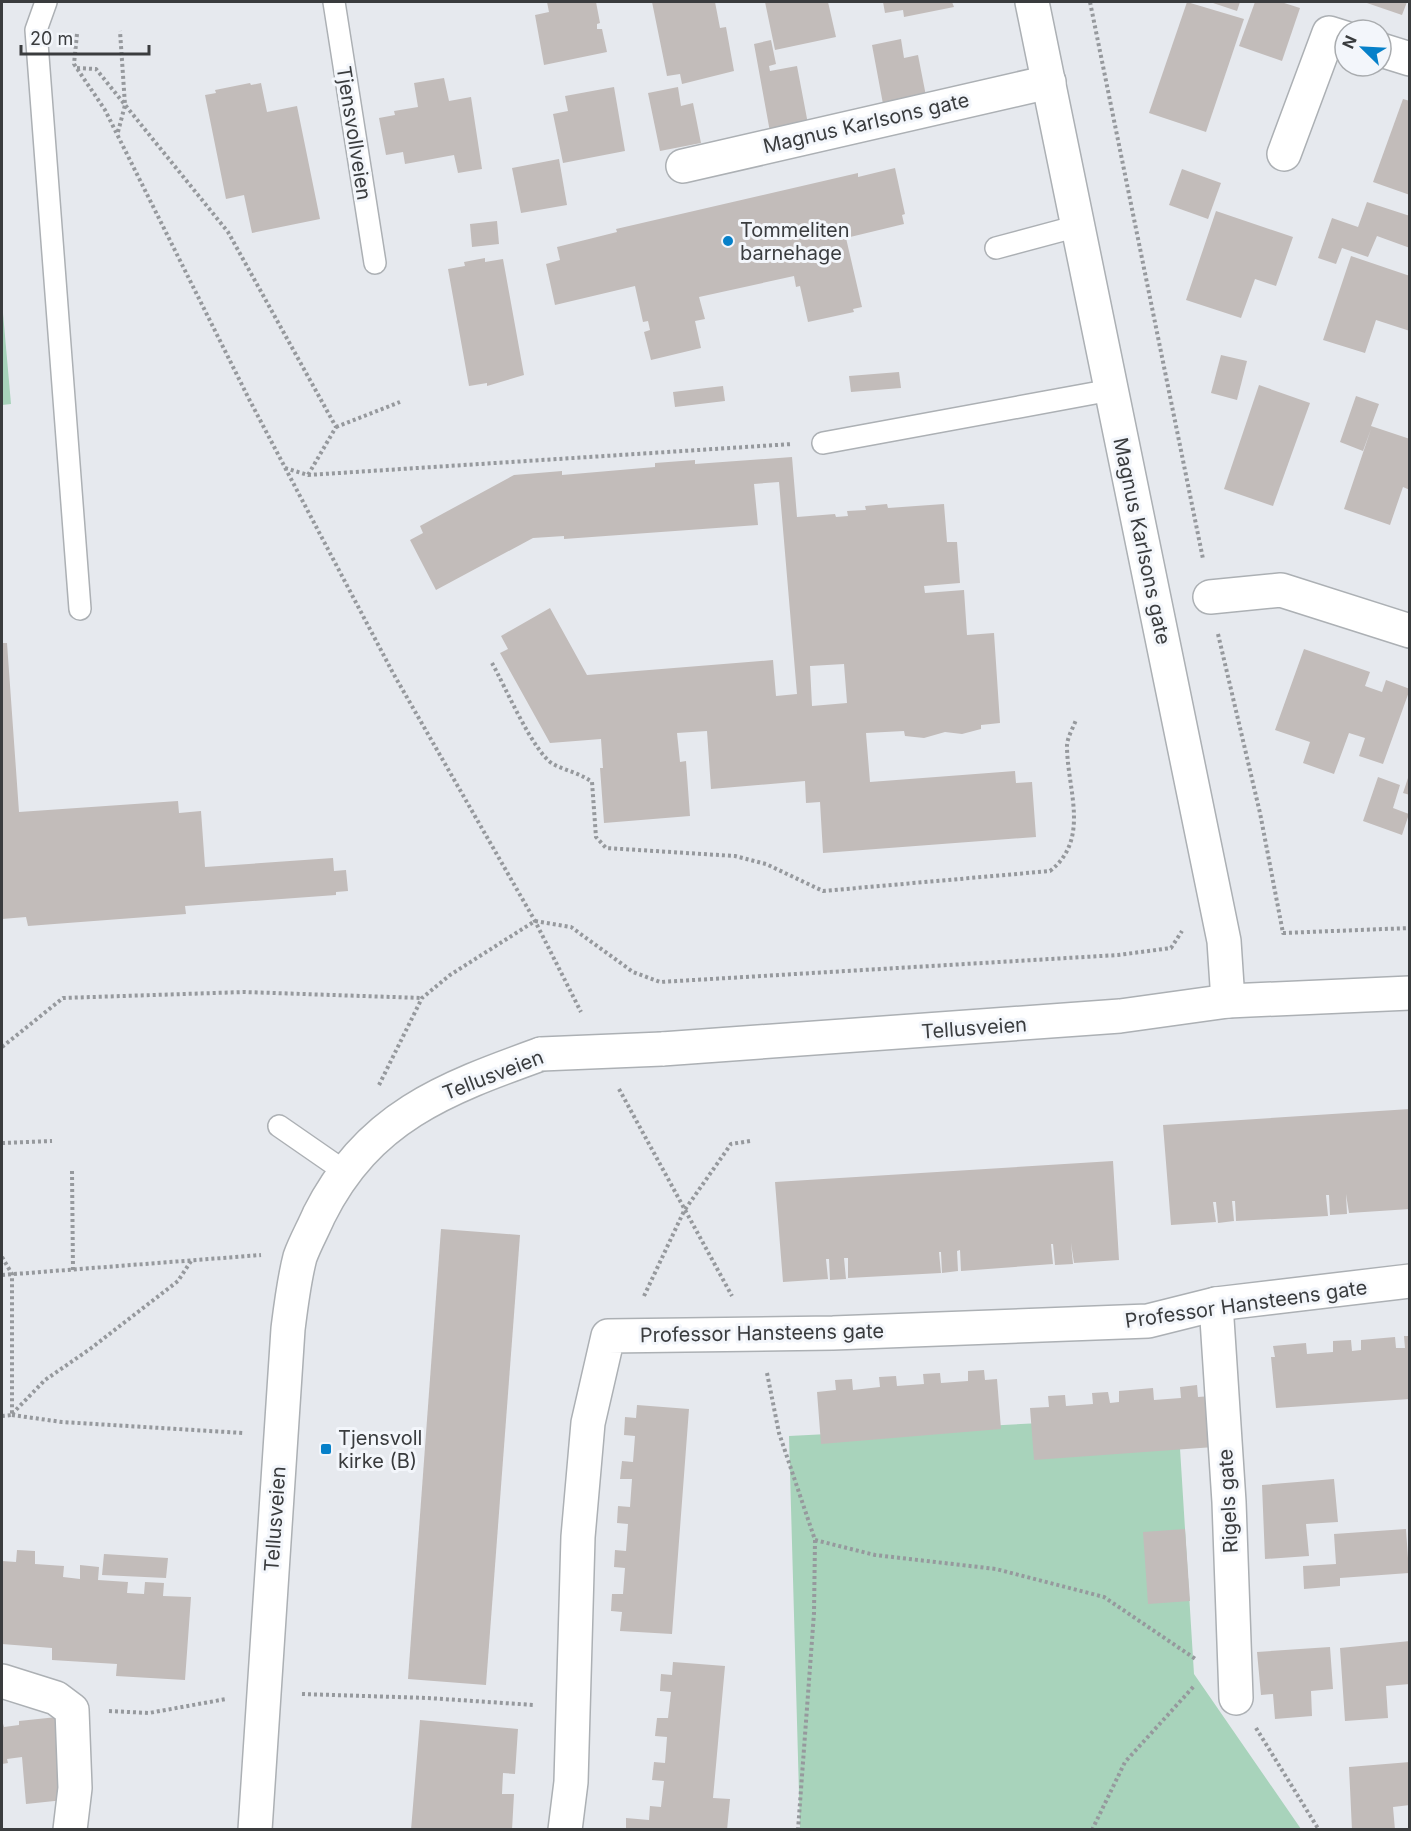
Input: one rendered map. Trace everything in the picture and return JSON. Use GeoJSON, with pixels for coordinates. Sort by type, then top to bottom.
{"type":"FeatureCollection","features":[{"type":"Feature","properties":{"kind":"street","name":"Magnus Karlsons gate"},"geometry":{"type":"LineString","coordinates":[[1032,2],[1224,941],[1228,1001]]}},
{"type":"Feature","properties":{"kind":"street"},"geometry":{"type":"LineString","coordinates":[[1284,154],[1329,33],[1333,34]]}},
{"type":"Feature","properties":{"kind":"street"},"geometry":{"type":"LineString","coordinates":[[1393,54],[1410,59]]}},
{"type":"Feature","properties":{"kind":"street","name":"Magnus Karlsons gate"},"geometry":{"type":"LineString","coordinates":[[683,166],[1048,82]]}},
{"type":"Feature","properties":{"kind":"street"},"geometry":{"type":"LineString","coordinates":[[1210,597],[1281,591],[1410,631]]}},
{"type":"Feature","properties":{"kind":"street","name":"Tellusveien"},"geometry":{"type":"LineString","coordinates":[[255,1830],[262,1694],[288,1329],[301,1256],[329,1196],[344,1171],[371,1141],[430,1100],[463,1083],[542,1054],[662,1049],[1120,1016],[1228,1001],[1410,993]]}},
{"type":"Feature","properties":{"kind":"street","name":"Professor Hansteens gate"},"geometry":{"type":"LineString","coordinates":[[608,1335],[752,1335],[1148,1321],[1216,1304],[1410,1281]]}},
{"type":"Feature","properties":{"kind":"street","name":"Rigels gate"},"geometry":{"type":"LineString","coordinates":[[1216,1304],[1229,1502],[1236,1698]]}},
{"type":"Feature","properties":{"kind":"street"},"geometry":{"type":"LineString","coordinates":[[565,1830],[571,1782],[571,1708],[578,1537],[588,1423],[608,1335]]}},
{"type":"Feature","properties":{"kind":"street"},"geometry":{"type":"LineString","coordinates":[[2,1681],[56,1698],[72,1710],[75,1788],[70,1830]]}},
{"type":"Feature","properties":{"kind":"lane"},"geometry":{"type":"LineString","coordinates":[[46,2],[36,30],[80,609]]}},
{"type":"Feature","properties":{"kind":"lane","name":"Tjensvollveien"},"geometry":{"type":"LineString","coordinates":[[334,2],[375,263]]}},
{"type":"Feature","properties":{"kind":"lane"},"geometry":{"type":"LineString","coordinates":[[996,248],[1078,226]]}},
{"type":"Feature","properties":{"kind":"lane"},"geometry":{"type":"LineString","coordinates":[[823,443],[1111,390]]}},
{"type":"Feature","properties":{"kind":"lane"},"geometry":{"type":"LineString","coordinates":[[279,1126],[344,1171]]}},
{"type":"Feature","properties":{"kind":"path"},"geometry":{"type":"LineString","coordinates":[[1090,2],[1210,597],[1260,813],[1283,933],[1410,928]]}},
{"type":"Feature","properties":{"kind":"path"},"geometry":{"type":"LineString","coordinates":[[117,133],[125,105],[120,31]]}},
{"type":"Feature","properties":{"kind":"path"},"geometry":{"type":"LineString","coordinates":[[77,34],[74,49],[76,68],[117,133],[285,468],[393,674],[535,921],[582,1015]]}},
{"type":"Feature","properties":{"kind":"path"},"geometry":{"type":"LineString","coordinates":[[76,68],[96,69],[228,232],[336,427]]}},
{"type":"Feature","properties":{"kind":"path"},"geometry":{"type":"LineString","coordinates":[[308,475],[336,427],[400,402]]}},
{"type":"Feature","properties":{"kind":"path"},"geometry":{"type":"LineString","coordinates":[[285,468],[308,475],[690,448],[823,443]]}},
{"type":"Feature","properties":{"kind":"path"},"geometry":{"type":"LineString","coordinates":[[492,663],[539,750],[552,763],[582,775],[592,782],[596,837],[606,848],[735,856],[766,864],[823,891],[1050,871],[1064,860],[1070,847],[1075,804],[1066,744],[1076,720]]}},
{"type":"Feature","properties":{"kind":"path"},"geometry":{"type":"LineString","coordinates":[[378,1088],[422,998],[450,975],[535,921],[570,927],[633,972],[660,982],[1118,955],[1171,948]]}},
{"type":"Feature","properties":{"kind":"path"},"geometry":{"type":"LineString","coordinates":[[2,1047],[63,998],[244,992],[422,998]]}},
{"type":"Feature","properties":{"kind":"path"},"geometry":{"type":"LineString","coordinates":[[618,1088],[765,1359],[779,1433],[815,1540],[814,1613],[798,1830]]}},
{"type":"Feature","properties":{"kind":"path"},"geometry":{"type":"LineString","coordinates":[[2,1143],[52,1141]]}},
{"type":"Feature","properties":{"kind":"path"},"geometry":{"type":"LineString","coordinates":[[608,1335],[641,1302],[684,1211],[731,1144],[750,1142]]}},
{"type":"Feature","properties":{"kind":"path"},"geometry":{"type":"LineString","coordinates":[[72,1171],[73,1270]]}},
{"type":"Feature","properties":{"kind":"path"},"geometry":{"type":"LineString","coordinates":[[2,1275],[268,1255],[301,1256]]}},
{"type":"Feature","properties":{"kind":"path"},"geometry":{"type":"LineString","coordinates":[[2,1257],[12,1274],[12,1414]]}},
{"type":"Feature","properties":{"kind":"path"},"geometry":{"type":"LineString","coordinates":[[12,1414],[45,1380],[90,1349],[178,1281],[191,1261]]}},
{"type":"Feature","properties":{"kind":"path"},"geometry":{"type":"LineString","coordinates":[[2,1416],[12,1414],[63,1422],[253,1434]]}},
{"type":"Feature","properties":{"kind":"path"},"geometry":{"type":"LineString","coordinates":[[815,1540],[875,1555],[996,1569],[1104,1597],[1210,1669],[1236,1698],[1319,1830]]}},
{"type":"Feature","properties":{"kind":"path"},"geometry":{"type":"LineString","coordinates":[[1092,1830],[1125,1762],[1210,1669]]}},
{"type":"Feature","properties":{"kind":"path"},"geometry":{"type":"LineString","coordinates":[[72,1710],[149,1713],[262,1694],[428,1698],[571,1708]]}},
{"type":"Feature","properties":{"kind":"green space"},"geometry":{"type":"Polygon","coordinates":[[[2,302],[11,404],[2,405],[2,302]]]}},
{"type":"Feature","properties":{"kind":"green space"},"geometry":{"type":"Polygon","coordinates":[[[1178,1416],[1194,1674],[1301,1829],[800,1829],[789,1436],[1178,1416]]]}},
{"type":"Feature","properties":{"kind":"building"},"geometry":{"type":"Polygon","coordinates":[[[547,2],[596,2],[600,23],[597,24],[597,29],[602,29],[607,52],[544,65],[535,15],[549,12],[547,2]]]}},
{"type":"Feature","properties":{"kind":"building"},"geometry":{"type":"Polygon","coordinates":[[[652,2],[715,2],[720,28],[726,27],[734,71],[682,84],[680,74],[667,76],[652,2]]]}},
{"type":"Feature","properties":{"kind":"building"},"geometry":{"type":"Polygon","coordinates":[[[765,2],[828,2],[836,37],[775,50],[765,2]]]}},
{"type":"Feature","properties":{"kind":"building"},"geometry":{"type":"Polygon","coordinates":[[[883,2],[952,2],[954,7],[904,17],[903,10],[885,13],[883,2]]]}},
{"type":"Feature","properties":{"kind":"building"},"geometry":{"type":"Polygon","coordinates":[[[1187,2],[1244,19],[1206,132],[1149,113],[1187,2]]]}},
{"type":"Feature","properties":{"kind":"building"},"geometry":{"type":"Polygon","coordinates":[[[1210,2],[1240,2],[1237,11],[1210,2]]]}},
{"type":"Feature","properties":{"kind":"building"},"geometry":{"type":"Polygon","coordinates":[[[1255,2],[1281,2],[1300,8],[1282,61],[1239,46],[1255,2]]]}},
{"type":"Feature","properties":{"kind":"building"},"geometry":{"type":"Polygon","coordinates":[[[1364,2],[1407,2],[1402,15],[1364,2]]]}},
{"type":"Feature","properties":{"kind":"building"},"geometry":{"type":"Polygon","coordinates":[[[901,39],[904,58],[918,55],[926,96],[883,104],[872,45],[901,39]]]}},
{"type":"Feature","properties":{"kind":"building"},"geometry":{"type":"Polygon","coordinates":[[[771,40],[776,64],[769,66],[770,71],[797,66],[808,124],[770,132],[754,44],[771,40]]]}},
{"type":"Feature","properties":{"kind":"building"},"geometry":{"type":"Polygon","coordinates":[[[444,78],[449,101],[471,97],[482,169],[458,173],[454,155],[405,164],[403,152],[386,155],[379,118],[395,115],[394,111],[418,107],[414,83],[444,78]]]}},
{"type":"Feature","properties":{"kind":"building"},"geometry":{"type":"Polygon","coordinates":[[[250,83],[251,85],[261,83],[267,112],[297,106],[320,219],[252,233],[244,195],[226,199],[205,95],[216,93],[215,90],[250,83]]]}},
{"type":"Feature","properties":{"kind":"building"},"geometry":{"type":"Polygon","coordinates":[[[614,87],[625,151],[563,163],[553,114],[568,111],[565,96],[614,87]]]}},
{"type":"Feature","properties":{"kind":"building"},"geometry":{"type":"Polygon","coordinates":[[[678,87],[681,106],[693,103],[701,143],[660,151],[648,93],[678,87]]]}},
{"type":"Feature","properties":{"kind":"building"},"geometry":{"type":"Polygon","coordinates":[[[1403,99],[1410,101],[1410,195],[1373,182],[1403,99]]]}},
{"type":"Feature","properties":{"kind":"building"},"geometry":{"type":"Polygon","coordinates":[[[559,159],[567,205],[521,213],[512,168],[559,159]]]}},
{"type":"Feature","properties":{"kind":"building"},"geometry":{"type":"Polygon","coordinates":[[[895,168],[905,214],[902,215],[904,224],[846,238],[862,307],[853,309],[854,312],[808,322],[800,286],[796,287],[794,276],[699,297],[705,319],[695,321],[701,348],[651,360],[644,332],[650,330],[648,321],[643,322],[635,286],[555,305],[546,264],[560,260],[557,247],[617,232],[616,229],[858,173],[858,177],[895,168]]]}},
{"type":"Feature","properties":{"kind":"building"},"geometry":{"type":"Polygon","coordinates":[[[1182,169],[1221,183],[1208,219],[1169,205],[1182,169]]]}},
{"type":"Feature","properties":{"kind":"building"},"geometry":{"type":"Polygon","coordinates":[[[1367,202],[1410,216],[1410,248],[1377,236],[1368,257],[1342,248],[1336,264],[1318,258],[1332,218],[1358,227],[1367,202]]]}},
{"type":"Feature","properties":{"kind":"building"},"geometry":{"type":"Polygon","coordinates":[[[1216,211],[1293,237],[1276,286],[1255,279],[1241,318],[1186,300],[1216,211]]]}},
{"type":"Feature","properties":{"kind":"building"},"geometry":{"type":"Polygon","coordinates":[[[497,221],[499,244],[472,247],[470,224],[497,221]]]}},
{"type":"Feature","properties":{"kind":"building"},"geometry":{"type":"Polygon","coordinates":[[[1351,256],[1410,276],[1410,331],[1376,320],[1365,353],[1323,340],[1351,256]]]}},
{"type":"Feature","properties":{"kind":"building"},"geometry":{"type":"Polygon","coordinates":[[[485,258],[485,262],[503,259],[524,375],[487,386],[487,383],[469,386],[448,269],[465,266],[464,262],[485,258]]]}},
{"type":"Feature","properties":{"kind":"building"},"geometry":{"type":"Polygon","coordinates":[[[1221,355],[1247,361],[1237,400],[1211,393],[1221,355]]]}},
{"type":"Feature","properties":{"kind":"building"},"geometry":{"type":"Polygon","coordinates":[[[899,372],[901,388],[851,392],[849,376],[899,372]]]}},
{"type":"Feature","properties":{"kind":"building"},"geometry":{"type":"Polygon","coordinates":[[[1259,385],[1310,403],[1273,506],[1224,489],[1259,385]]]}},
{"type":"Feature","properties":{"kind":"building"},"geometry":{"type":"Polygon","coordinates":[[[723,386],[725,401],[675,407],[673,392],[723,386]]]}},
{"type":"Feature","properties":{"kind":"building"},"geometry":{"type":"Polygon","coordinates":[[[1356,396],[1379,404],[1371,426],[1410,439],[1410,490],[1403,487],[1390,525],[1344,509],[1371,429],[1363,451],[1340,442],[1356,396]]]}},
{"type":"Feature","properties":{"kind":"building"},"geometry":{"type":"Polygon","coordinates":[[[792,457],[797,517],[835,514],[836,517],[848,516],[847,511],[866,510],[865,506],[887,504],[888,508],[944,504],[947,542],[957,542],[960,583],[924,586],[925,593],[964,590],[967,635],[994,633],[1000,723],[981,725],[981,729],[962,734],[945,732],[924,738],[905,736],[904,731],[866,733],[870,782],[1015,771],[1016,783],[1032,782],[1036,837],[823,853],[820,802],[806,803],[805,781],[711,789],[707,731],[677,733],[680,762],[686,761],[690,816],[604,823],[600,768],[603,768],[601,739],[550,743],[500,653],[508,649],[501,636],[550,608],[587,675],[773,660],[776,696],[797,694],[779,482],[754,484],[758,525],[564,539],[564,536],[533,538],[436,590],[410,540],[423,533],[420,526],[514,475],[562,471],[562,475],[655,467],[655,463],[695,460],[695,464],[792,457]],[[844,664],[810,666],[812,706],[847,703],[844,664]]]}},
{"type":"Feature","properties":{"kind":"building"},"geometry":{"type":"Polygon","coordinates":[[[2,643],[7,643],[19,812],[178,801],[179,813],[201,811],[205,867],[333,858],[334,871],[346,870],[348,891],[336,892],[336,895],[185,906],[186,914],[28,926],[26,917],[2,919],[2,643]]]}},
{"type":"Feature","properties":{"kind":"building"},"geometry":{"type":"Polygon","coordinates":[[[1304,649],[1370,672],[1365,686],[1382,692],[1386,680],[1410,689],[1383,764],[1359,756],[1365,738],[1349,733],[1334,774],[1303,763],[1310,742],[1275,730],[1304,649]]]}},
{"type":"Feature","properties":{"kind":"building"},"geometry":{"type":"Polygon","coordinates":[[[1410,775],[1410,795],[1403,793],[1410,775]]]}},
{"type":"Feature","properties":{"kind":"building"},"geometry":{"type":"Polygon","coordinates":[[[1378,777],[1400,785],[1393,808],[1409,814],[1402,835],[1363,821],[1378,777]]]}},
{"type":"Feature","properties":{"kind":"building"},"geometry":{"type":"Polygon","coordinates":[[[1410,1109],[1410,1209],[1349,1213],[1346,1194],[1347,1214],[1330,1215],[1329,1195],[1326,1195],[1328,1216],[1236,1221],[1235,1201],[1232,1201],[1234,1221],[1218,1223],[1216,1202],[1213,1202],[1216,1222],[1171,1225],[1163,1125],[1410,1109]]]}},
{"type":"Feature","properties":{"kind":"building"},"geometry":{"type":"Polygon","coordinates":[[[1113,1161],[1119,1260],[1074,1263],[1071,1243],[1073,1264],[1055,1265],[1053,1244],[1051,1244],[1053,1264],[961,1271],[960,1250],[957,1251],[958,1271],[942,1273],[941,1252],[939,1252],[941,1273],[848,1278],[848,1258],[844,1258],[846,1279],[830,1280],[829,1259],[826,1259],[828,1279],[783,1282],[775,1182],[1113,1161]]]}},
{"type":"Feature","properties":{"kind":"building"},"geometry":{"type":"Polygon","coordinates":[[[441,1229],[520,1235],[486,1685],[408,1679],[441,1229]]]}},
{"type":"Feature","properties":{"kind":"building"},"geometry":{"type":"Polygon","coordinates":[[[1404,1336],[1410,1336],[1410,1399],[1276,1408],[1271,1357],[1275,1357],[1273,1346],[1306,1343],[1307,1354],[1333,1352],[1333,1341],[1351,1340],[1352,1351],[1361,1350],[1361,1340],[1395,1337],[1396,1348],[1405,1348],[1404,1336]]]}},
{"type":"Feature","properties":{"kind":"building"},"geometry":{"type":"Polygon","coordinates":[[[984,1370],[985,1380],[997,1379],[1001,1429],[821,1444],[817,1392],[836,1390],[835,1380],[852,1379],[853,1390],[880,1387],[879,1377],[896,1376],[897,1386],[924,1384],[923,1374],[940,1373],[941,1383],[968,1381],[968,1371],[984,1370]]]}},
{"type":"Feature","properties":{"kind":"building"},"geometry":{"type":"Polygon","coordinates":[[[1197,1385],[1198,1397],[1211,1396],[1214,1447],[1034,1460],[1030,1408],[1049,1407],[1048,1396],[1065,1395],[1066,1406],[1093,1404],[1092,1393],[1108,1392],[1110,1403],[1119,1402],[1119,1391],[1153,1388],[1154,1400],[1181,1398],[1180,1387],[1197,1385]]]}},
{"type":"Feature","properties":{"kind":"building"},"geometry":{"type":"Polygon","coordinates":[[[637,1405],[689,1409],[672,1634],[620,1631],[622,1612],[611,1611],[612,1594],[623,1594],[625,1568],[614,1567],[615,1550],[626,1551],[628,1524],[617,1523],[618,1506],[630,1507],[632,1479],[620,1479],[622,1461],[633,1462],[635,1436],[624,1435],[625,1417],[636,1418],[637,1405]]]}},
{"type":"Feature","properties":{"kind":"building"},"geometry":{"type":"Polygon","coordinates":[[[1334,1479],[1338,1522],[1306,1524],[1309,1556],[1265,1559],[1262,1485],[1334,1479]]]}},
{"type":"Feature","properties":{"kind":"building"},"geometry":{"type":"Polygon","coordinates":[[[1185,1529],[1190,1601],[1148,1604],[1143,1532],[1185,1529]]]}},
{"type":"Feature","properties":{"kind":"building"},"geometry":{"type":"Polygon","coordinates":[[[1406,1529],[1409,1573],[1340,1578],[1340,1586],[1304,1589],[1303,1566],[1336,1564],[1334,1534],[1406,1529]]]}},
{"type":"Feature","properties":{"kind":"building"},"geometry":{"type":"Polygon","coordinates":[[[17,1550],[35,1551],[35,1564],[64,1566],[63,1577],[80,1579],[80,1565],[99,1567],[98,1580],[128,1582],[127,1593],[144,1594],[145,1582],[164,1583],[163,1596],[191,1597],[185,1680],[116,1676],[117,1664],[52,1660],[52,1648],[2,1644],[2,1561],[16,1562],[17,1550]]]}},
{"type":"Feature","properties":{"kind":"building"},"geometry":{"type":"Polygon","coordinates":[[[104,1554],[168,1558],[166,1578],[102,1575],[104,1554]]]}},
{"type":"Feature","properties":{"kind":"building"},"geometry":{"type":"Polygon","coordinates":[[[1410,1641],[1410,1684],[1386,1686],[1388,1718],[1345,1721],[1340,1648],[1410,1641]]]}},
{"type":"Feature","properties":{"kind":"building"},"geometry":{"type":"Polygon","coordinates":[[[1330,1647],[1333,1689],[1311,1691],[1312,1716],[1275,1719],[1273,1694],[1261,1695],[1257,1652],[1330,1647]]]}},
{"type":"Feature","properties":{"kind":"building"},"geometry":{"type":"Polygon","coordinates":[[[673,1662],[725,1666],[713,1798],[730,1799],[727,1830],[626,1830],[626,1818],[649,1820],[650,1806],[661,1807],[664,1781],[652,1780],[654,1762],[665,1763],[667,1737],[655,1736],[657,1718],[668,1718],[671,1692],[660,1691],[661,1674],[672,1675],[673,1662]]]}},
{"type":"Feature","properties":{"kind":"building"},"geometry":{"type":"Polygon","coordinates":[[[57,1717],[64,1800],[26,1804],[22,1757],[7,1759],[8,1763],[2,1764],[2,1720],[4,1727],[19,1725],[19,1721],[57,1717]]]}},
{"type":"Feature","properties":{"kind":"building"},"geometry":{"type":"Polygon","coordinates":[[[420,1720],[518,1729],[515,1774],[503,1773],[502,1794],[514,1794],[512,1830],[411,1830],[420,1720]]]}},
{"type":"Feature","properties":{"kind":"building"},"geometry":{"type":"Polygon","coordinates":[[[1410,1762],[1410,1805],[1393,1807],[1395,1830],[1352,1830],[1349,1767],[1410,1762]]]}},
{"type":"Feature","properties":{"kind":"place","name":"Tommeliten barnehage"},"geometry":{"type":"Point","coordinates":[728,241]}},
{"type":"Feature","properties":{"kind":"place","name":"Tjensvoll kirke (B)"},"geometry":{"type":"Point","coordinates":[326,1449]}}]}
